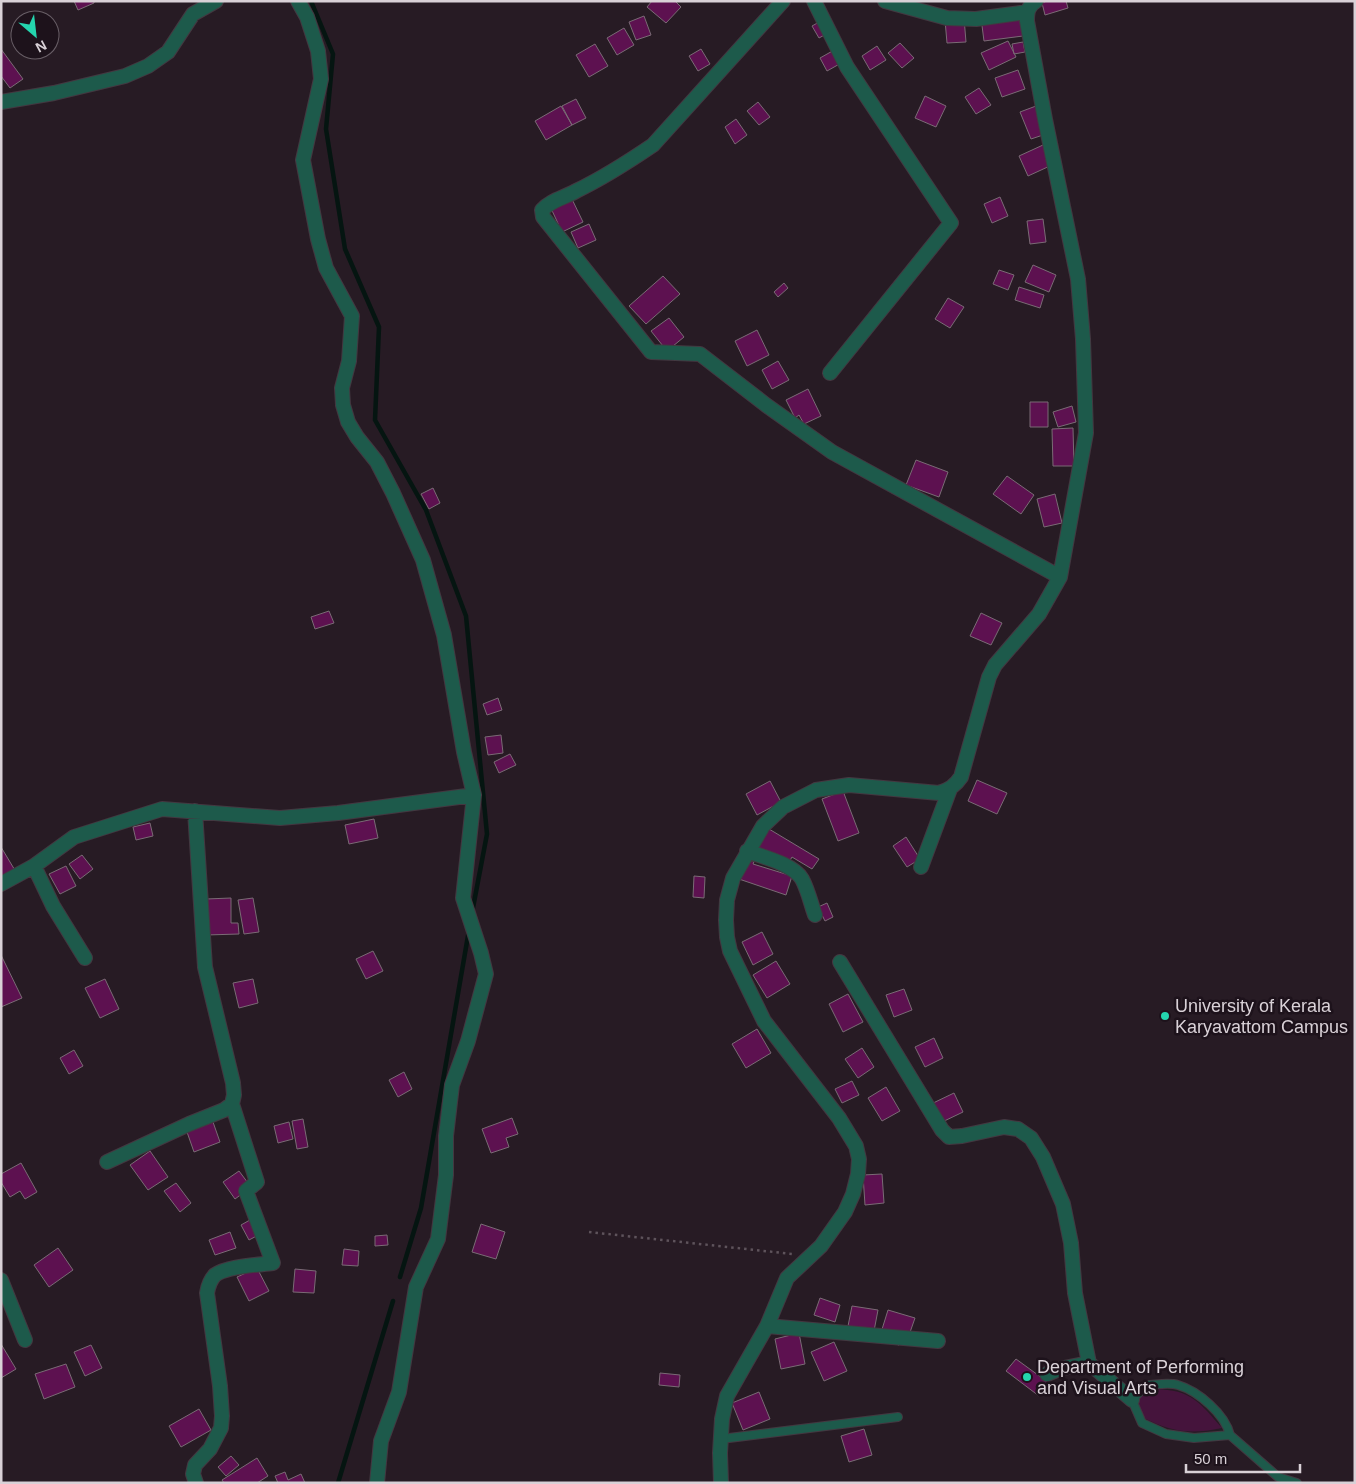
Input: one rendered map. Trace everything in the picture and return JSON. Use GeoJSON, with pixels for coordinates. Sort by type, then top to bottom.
{"type":"FeatureCollection","features":[{"type":"Feature","properties":{"kind":"street"},"geometry":{"type":"LineString","coordinates":[[1,102],[125,76],[148,66],[168,52],[193,14],[216,1]]}},
{"type":"Feature","properties":{"kind":"street"},"geometry":{"type":"LineString","coordinates":[[298,1],[307,17],[318,50],[321,79],[303,160],[318,239],[326,268],[352,316],[349,361],[342,388],[343,405],[348,422],[357,437],[377,462],[423,560],[444,635],[464,752],[474,795],[463,898],[486,974],[468,1041],[452,1085],[446,1136],[446,1174],[438,1239],[416,1286],[399,1392],[381,1441],[376,1483]]}},
{"type":"Feature","properties":{"kind":"street"},"geometry":{"type":"LineString","coordinates":[[783,1],[653,145],[627,163],[574,192],[548,203],[542,210],[543,217],[651,352],[700,354],[766,405],[832,452],[1060,576]]}},
{"type":"Feature","properties":{"kind":"street"},"geometry":{"type":"LineString","coordinates":[[814,1],[847,67],[951,223],[830,372]]}},
{"type":"Feature","properties":{"kind":"street"},"geometry":{"type":"LineString","coordinates":[[885,1],[946,18],[976,19],[1031,7],[1029,33],[1078,279],[1083,339],[1086,432],[1060,576],[1040,614],[995,665],[989,677],[961,777],[950,790],[922,867]]}},
{"type":"Feature","properties":{"kind":"street"},"geometry":{"type":"LineString","coordinates":[[721,1483],[722,1418],[727,1396],[767,1326],[787,1278],[822,1246],[845,1212],[853,1194],[858,1174],[859,1159],[856,1146],[839,1118],[764,1021],[730,951],[726,920],[727,900],[733,878],[763,826],[783,807],[816,790],[849,785],[939,792],[950,790]]}},
{"type":"Feature","properties":{"kind":"street"},"geometry":{"type":"LineString","coordinates":[[1,884],[34,866],[74,837],[162,809],[280,818],[338,813],[474,795]]}},
{"type":"Feature","properties":{"kind":"street"},"geometry":{"type":"LineString","coordinates":[[195,811],[205,967],[233,1083],[234,1095],[232,1104],[257,1182],[246,1191],[273,1263],[228,1270],[215,1275],[209,1284],[208,1293],[222,1416],[220,1428],[210,1449],[195,1465],[193,1474],[196,1483]]}},
{"type":"Feature","properties":{"kind":"street"},"geometry":{"type":"LineString","coordinates":[[747,851],[790,867],[796,872],[805,887],[815,916]]}},
{"type":"Feature","properties":{"kind":"street"},"geometry":{"type":"LineString","coordinates":[[34,866],[53,906],[85,958]]}},
{"type":"Feature","properties":{"kind":"street"},"geometry":{"type":"LineString","coordinates":[[840,962],[942,1130],[949,1137],[1004,1127],[1018,1129],[1031,1138],[1043,1157],[1063,1204],[1071,1242],[1075,1293],[1089,1362],[1132,1400]]}},
{"type":"Feature","properties":{"kind":"street"},"geometry":{"type":"LineString","coordinates":[[107,1162],[224,1110],[232,1104]]}},
{"type":"Feature","properties":{"kind":"street"},"geometry":{"type":"LineString","coordinates":[[1,1280],[25,1340]]}},
{"type":"Feature","properties":{"kind":"street"},"geometry":{"type":"LineString","coordinates":[[767,1326],[938,1341]]}},
{"type":"Feature","properties":{"kind":"street"},"geometry":{"type":"LineString","coordinates":[[1046,1374],[1059,1368],[1089,1362]]}},
{"type":"Feature","properties":{"kind":"lane"},"geometry":{"type":"LineString","coordinates":[[1230,1435],[1194,1438],[1166,1434],[1142,1423],[1132,1400],[1146,1385],[1177,1384],[1206,1400],[1228,1425],[1230,1435],[1278,1477],[1297,1483]]}},
{"type":"Feature","properties":{"kind":"lane"},"geometry":{"type":"LineString","coordinates":[[721,1439],[898,1417]]}},
{"type":"Feature","properties":{"kind":"lane"},"geometry":{"type":"LineString","coordinates":[[1270,1483],[1278,1477]]}},
{"type":"Feature","properties":{"kind":"path"},"geometry":{"type":"LineString","coordinates":[[589,1232],[811,1256]]}},
{"type":"Feature","properties":{"kind":"shaded area"},"geometry":{"type":"Polygon","coordinates":[[[1155,1389],[1178,1392],[1194,1399],[1222,1428],[1190,1432],[1181,1431],[1162,1426],[1142,1417],[1136,1402],[1142,1395],[1155,1389]]]}},
{"type":"Feature","properties":{"kind":"building"},"geometry":{"type":"Polygon","coordinates":[[[74,1],[94,1],[94,3],[78,10],[74,1]]]}},
{"type":"Feature","properties":{"kind":"building"},"geometry":{"type":"Polygon","coordinates":[[[652,1],[675,1],[681,7],[666,23],[647,7],[652,1]]]}},
{"type":"Feature","properties":{"kind":"building"},"geometry":{"type":"Polygon","coordinates":[[[1047,1],[1066,1],[1068,8],[1045,15],[1042,3],[1047,1]]]}},
{"type":"Feature","properties":{"kind":"building"},"geometry":{"type":"Polygon","coordinates":[[[1021,13],[1023,36],[984,41],[981,18],[1021,13]]]}},
{"type":"Feature","properties":{"kind":"building"},"geometry":{"type":"Polygon","coordinates":[[[644,16],[651,35],[636,40],[629,22],[644,16]]]}},
{"type":"Feature","properties":{"kind":"building"},"geometry":{"type":"Polygon","coordinates":[[[964,18],[966,42],[947,43],[945,20],[964,18]]]}},
{"type":"Feature","properties":{"kind":"building"},"geometry":{"type":"Polygon","coordinates":[[[821,21],[828,33],[819,38],[812,26],[821,21]]]}},
{"type":"Feature","properties":{"kind":"building"},"geometry":{"type":"Polygon","coordinates":[[[624,28],[634,45],[617,55],[607,38],[624,28]]]}},
{"type":"Feature","properties":{"kind":"building"},"geometry":{"type":"Polygon","coordinates":[[[1008,41],[1016,57],[989,70],[981,53],[1008,41]]]}},
{"type":"Feature","properties":{"kind":"building"},"geometry":{"type":"Polygon","coordinates":[[[1023,42],[1025,52],[1014,54],[1012,44],[1023,42]]]}},
{"type":"Feature","properties":{"kind":"building"},"geometry":{"type":"Polygon","coordinates":[[[900,43],[914,58],[902,68],[888,53],[900,43]]]}},
{"type":"Feature","properties":{"kind":"building"},"geometry":{"type":"Polygon","coordinates":[[[595,44],[608,66],[589,77],[576,55],[595,44]]]}},
{"type":"Feature","properties":{"kind":"building"},"geometry":{"type":"Polygon","coordinates":[[[877,46],[886,60],[870,70],[862,56],[877,46]]]}},
{"type":"Feature","properties":{"kind":"building"},"geometry":{"type":"Polygon","coordinates":[[[1,49],[23,79],[10,88],[1,76],[1,49]]]}},
{"type":"Feature","properties":{"kind":"building"},"geometry":{"type":"Polygon","coordinates":[[[701,49],[710,64],[698,71],[689,56],[701,49]]]}},
{"type":"Feature","properties":{"kind":"building"},"geometry":{"type":"Polygon","coordinates":[[[836,49],[843,62],[827,71],[820,58],[836,49]]]}},
{"type":"Feature","properties":{"kind":"building"},"geometry":{"type":"Polygon","coordinates":[[[1018,70],[1025,89],[1002,97],[995,78],[1018,70]]]}},
{"type":"Feature","properties":{"kind":"building"},"geometry":{"type":"Polygon","coordinates":[[[979,88],[991,105],[976,114],[965,97],[979,88]]]}},
{"type":"Feature","properties":{"kind":"building"},"geometry":{"type":"Polygon","coordinates":[[[925,96],[946,106],[936,127],[915,118],[925,96]]]}},
{"type":"Feature","properties":{"kind":"building"},"geometry":{"type":"Polygon","coordinates":[[[576,99],[586,118],[572,125],[562,106],[576,99]]]}},
{"type":"Feature","properties":{"kind":"building"},"geometry":{"type":"Polygon","coordinates":[[[758,102],[770,117],[759,125],[747,111],[758,102]]]}},
{"type":"Feature","properties":{"kind":"building"},"geometry":{"type":"Polygon","coordinates":[[[561,106],[572,125],[546,140],[535,121],[561,106]]]}},
{"type":"Feature","properties":{"kind":"building"},"geometry":{"type":"Polygon","coordinates":[[[1036,106],[1046,134],[1031,139],[1020,112],[1036,106]]]}},
{"type":"Feature","properties":{"kind":"building"},"geometry":{"type":"Polygon","coordinates":[[[736,119],[747,135],[735,144],[725,127],[736,119]]]}},
{"type":"Feature","properties":{"kind":"building"},"geometry":{"type":"Polygon","coordinates":[[[1043,145],[1052,165],[1028,176],[1019,156],[1043,145]]]}},
{"type":"Feature","properties":{"kind":"building"},"geometry":{"type":"Polygon","coordinates":[[[570,195],[583,222],[562,232],[549,204],[570,195]]]}},
{"type":"Feature","properties":{"kind":"building"},"geometry":{"type":"Polygon","coordinates":[[[1000,197],[1008,216],[992,223],[984,204],[1000,197]]]}},
{"type":"Feature","properties":{"kind":"building"},"geometry":{"type":"Polygon","coordinates":[[[1043,219],[1046,242],[1030,244],[1027,221],[1043,219]]]}},
{"type":"Feature","properties":{"kind":"building"},"geometry":{"type":"Polygon","coordinates":[[[589,224],[596,240],[578,248],[571,232],[589,224]]]}},
{"type":"Feature","properties":{"kind":"building"},"geometry":{"type":"Polygon","coordinates":[[[1033,265],[1056,275],[1049,292],[1025,282],[1033,265]]]}},
{"type":"Feature","properties":{"kind":"building"},"geometry":{"type":"Polygon","coordinates":[[[999,270],[1014,275],[1008,290],[993,284],[999,270]]]}},
{"type":"Feature","properties":{"kind":"building"},"geometry":{"type":"Polygon","coordinates":[[[663,276],[680,294],[646,324],[629,306],[663,276]]]}},
{"type":"Feature","properties":{"kind":"building"},"geometry":{"type":"Polygon","coordinates":[[[784,283],[788,288],[778,297],[774,292],[784,283]]]}},
{"type":"Feature","properties":{"kind":"building"},"geometry":{"type":"Polygon","coordinates":[[[1019,287],[1044,295],[1040,308],[1015,300],[1019,287]]]}},
{"type":"Feature","properties":{"kind":"building"},"geometry":{"type":"Polygon","coordinates":[[[948,298],[964,307],[950,328],[935,319],[948,298]]]}},
{"type":"Feature","properties":{"kind":"building"},"geometry":{"type":"Polygon","coordinates":[[[669,318],[684,337],[667,351],[651,331],[669,318]]]}},
{"type":"Feature","properties":{"kind":"building"},"geometry":{"type":"Polygon","coordinates":[[[757,330],[769,355],[747,366],[735,341],[757,330]]]}},
{"type":"Feature","properties":{"kind":"building"},"geometry":{"type":"Polygon","coordinates":[[[778,361],[789,380],[772,389],[762,370],[778,361]]]}},
{"type":"Feature","properties":{"kind":"building"},"geometry":{"type":"Polygon","coordinates":[[[808,389],[821,416],[804,424],[799,415],[795,418],[786,400],[808,389]]]}},
{"type":"Feature","properties":{"kind":"building"},"geometry":{"type":"Polygon","coordinates":[[[1030,402],[1048,402],[1048,427],[1030,427],[1030,402]]]}},
{"type":"Feature","properties":{"kind":"building"},"geometry":{"type":"Polygon","coordinates":[[[1072,406],[1076,422],[1058,427],[1053,412],[1072,406]]]}},
{"type":"Feature","properties":{"kind":"building"},"geometry":{"type":"Polygon","coordinates":[[[1073,428],[1074,466],[1053,466],[1052,429],[1073,428]]]}},
{"type":"Feature","properties":{"kind":"building"},"geometry":{"type":"Polygon","coordinates":[[[916,460],[948,472],[939,497],[906,485],[916,460]]]}},
{"type":"Feature","properties":{"kind":"building"},"geometry":{"type":"Polygon","coordinates":[[[1007,476],[1034,495],[1021,514],[993,494],[1007,476]]]}},
{"type":"Feature","properties":{"kind":"building"},"geometry":{"type":"Polygon","coordinates":[[[433,488],[440,503],[429,509],[421,494],[433,488]]]}},
{"type":"Feature","properties":{"kind":"building"},"geometry":{"type":"Polygon","coordinates":[[[1055,494],[1062,523],[1044,527],[1037,499],[1055,494]]]}},
{"type":"Feature","properties":{"kind":"building"},"geometry":{"type":"Polygon","coordinates":[[[329,611],[334,623],[315,629],[311,617],[329,611]]]}},
{"type":"Feature","properties":{"kind":"building"},"geometry":{"type":"Polygon","coordinates":[[[981,613],[1002,623],[991,645],[970,636],[981,613]]]}},
{"type":"Feature","properties":{"kind":"building"},"geometry":{"type":"Polygon","coordinates":[[[498,698],[502,710],[487,715],[483,704],[498,698]]]}},
{"type":"Feature","properties":{"kind":"building"},"geometry":{"type":"Polygon","coordinates":[[[501,735],[503,753],[488,755],[485,737],[501,735]]]}},
{"type":"Feature","properties":{"kind":"building"},"geometry":{"type":"Polygon","coordinates":[[[510,754],[516,765],[499,773],[494,762],[510,754]]]}},
{"type":"Feature","properties":{"kind":"building"},"geometry":{"type":"Polygon","coordinates":[[[977,780],[1007,793],[997,814],[968,801],[977,780]]]}},
{"type":"Feature","properties":{"kind":"building"},"geometry":{"type":"Polygon","coordinates":[[[770,781],[781,802],[757,815],[746,794],[770,781]]]}},
{"type":"Feature","properties":{"kind":"building"},"geometry":{"type":"Polygon","coordinates":[[[843,791],[859,833],[838,841],[822,799],[843,791]]]}},
{"type":"Feature","properties":{"kind":"building"},"geometry":{"type":"Polygon","coordinates":[[[374,819],[378,838],[349,844],[345,825],[374,819]]]}},
{"type":"Feature","properties":{"kind":"building"},"geometry":{"type":"Polygon","coordinates":[[[150,823],[153,836],[136,840],[133,827],[150,823]]]}},
{"type":"Feature","properties":{"kind":"building"},"geometry":{"type":"Polygon","coordinates":[[[764,826],[819,859],[812,869],[792,857],[785,869],[768,853],[753,844],[764,826]]]}},
{"type":"Feature","properties":{"kind":"building"},"geometry":{"type":"Polygon","coordinates":[[[906,837],[920,859],[907,867],[893,846],[906,837]]]}},
{"type":"Feature","properties":{"kind":"building"},"geometry":{"type":"Polygon","coordinates":[[[1,847],[16,872],[1,880],[1,847]]]}},
{"type":"Feature","properties":{"kind":"building"},"geometry":{"type":"Polygon","coordinates":[[[744,853],[756,857],[753,864],[792,876],[786,895],[736,878],[744,853]]]}},
{"type":"Feature","properties":{"kind":"building"},"geometry":{"type":"Polygon","coordinates":[[[82,855],[93,869],[80,879],[69,864],[82,855]]]}},
{"type":"Feature","properties":{"kind":"building"},"geometry":{"type":"Polygon","coordinates":[[[66,866],[76,886],[60,894],[49,874],[66,866]]]}},
{"type":"Feature","properties":{"kind":"building"},"geometry":{"type":"Polygon","coordinates":[[[694,876],[705,877],[704,898],[693,897],[694,876]]]}},
{"type":"Feature","properties":{"kind":"building"},"geometry":{"type":"Polygon","coordinates":[[[231,898],[231,923],[238,923],[239,934],[206,935],[206,899],[231,898]]]}},
{"type":"Feature","properties":{"kind":"building"},"geometry":{"type":"Polygon","coordinates":[[[253,898],[259,932],[244,934],[238,900],[253,898]]]}},
{"type":"Feature","properties":{"kind":"building"},"geometry":{"type":"Polygon","coordinates":[[[827,903],[833,917],[825,921],[818,907],[827,903]]]}},
{"type":"Feature","properties":{"kind":"building"},"geometry":{"type":"Polygon","coordinates":[[[762,932],[773,954],[753,965],[742,942],[762,932]]]}},
{"type":"Feature","properties":{"kind":"building"},"geometry":{"type":"Polygon","coordinates":[[[373,951],[383,971],[366,979],[356,959],[373,951]]]}},
{"type":"Feature","properties":{"kind":"building"},"geometry":{"type":"Polygon","coordinates":[[[1,955],[22,998],[1,1007],[1,955]]]}},
{"type":"Feature","properties":{"kind":"building"},"geometry":{"type":"Polygon","coordinates":[[[776,961],[790,984],[767,998],[753,975],[776,961]]]}},
{"type":"Feature","properties":{"kind":"building"},"geometry":{"type":"Polygon","coordinates":[[[105,979],[119,1009],[100,1018],[85,988],[105,979]]]}},
{"type":"Feature","properties":{"kind":"building"},"geometry":{"type":"Polygon","coordinates":[[[253,979],[258,1003],[239,1008],[233,983],[253,979]]]}},
{"type":"Feature","properties":{"kind":"building"},"geometry":{"type":"Polygon","coordinates":[[[904,989],[912,1010],[894,1017],[886,995],[904,989]]]}},
{"type":"Feature","properties":{"kind":"building"},"geometry":{"type":"Polygon","coordinates":[[[848,994],[863,1022],[843,1032],[829,1004],[848,994]]]}},
{"type":"Feature","properties":{"kind":"building"},"geometry":{"type":"Polygon","coordinates":[[[757,1029],[771,1053],[746,1068],[732,1044],[757,1029]]]}},
{"type":"Feature","properties":{"kind":"building"},"geometry":{"type":"Polygon","coordinates":[[[934,1038],[943,1058],[925,1067],[915,1047],[934,1038]]]}},
{"type":"Feature","properties":{"kind":"building"},"geometry":{"type":"Polygon","coordinates":[[[862,1048],[874,1067],[858,1078],[845,1059],[862,1048]]]}},
{"type":"Feature","properties":{"kind":"building"},"geometry":{"type":"Polygon","coordinates":[[[74,1050],[83,1066],[69,1074],[60,1058],[74,1050]]]}},
{"type":"Feature","properties":{"kind":"building"},"geometry":{"type":"Polygon","coordinates":[[[404,1072],[412,1089],[398,1097],[389,1080],[404,1072]]]}},
{"type":"Feature","properties":{"kind":"building"},"geometry":{"type":"Polygon","coordinates":[[[852,1081],[859,1095],[842,1103],[835,1089],[852,1081]]]}},
{"type":"Feature","properties":{"kind":"building"},"geometry":{"type":"Polygon","coordinates":[[[886,1087],[900,1111],[882,1121],[868,1098],[886,1087]]]}},
{"type":"Feature","properties":{"kind":"building"},"geometry":{"type":"Polygon","coordinates":[[[954,1093],[963,1112],[938,1124],[929,1105],[954,1093]]]}},
{"type":"Feature","properties":{"kind":"building"},"geometry":{"type":"Polygon","coordinates":[[[512,1118],[518,1134],[506,1138],[509,1147],[491,1153],[482,1129],[512,1118]]]}},
{"type":"Feature","properties":{"kind":"building"},"geometry":{"type":"Polygon","coordinates":[[[303,1119],[308,1147],[297,1149],[292,1121],[303,1119]]]}},
{"type":"Feature","properties":{"kind":"building"},"geometry":{"type":"Polygon","coordinates":[[[213,1122],[220,1142],[194,1152],[187,1132],[213,1122]]]}},
{"type":"Feature","properties":{"kind":"building"},"geometry":{"type":"Polygon","coordinates":[[[289,1122],[293,1139],[278,1143],[274,1126],[289,1122]]]}},
{"type":"Feature","properties":{"kind":"building"},"geometry":{"type":"Polygon","coordinates":[[[150,1151],[168,1177],[148,1190],[130,1165],[150,1151]]]}},
{"type":"Feature","properties":{"kind":"building"},"geometry":{"type":"Polygon","coordinates":[[[21,1163],[37,1192],[25,1199],[20,1191],[10,1197],[1,1182],[1,1174],[21,1163]]]}},
{"type":"Feature","properties":{"kind":"building"},"geometry":{"type":"Polygon","coordinates":[[[239,1171],[251,1187],[235,1199],[223,1182],[239,1171]]]}},
{"type":"Feature","properties":{"kind":"building"},"geometry":{"type":"Polygon","coordinates":[[[882,1174],[884,1203],[865,1205],[863,1175],[882,1174]]]}},
{"type":"Feature","properties":{"kind":"building"},"geometry":{"type":"Polygon","coordinates":[[[176,1183],[191,1203],[180,1212],[164,1191],[176,1183]]]}},
{"type":"Feature","properties":{"kind":"building"},"geometry":{"type":"Polygon","coordinates":[[[257,1216],[266,1231],[249,1240],[241,1225],[257,1216]]]}},
{"type":"Feature","properties":{"kind":"building"},"geometry":{"type":"Polygon","coordinates":[[[481,1224],[505,1232],[496,1259],[472,1252],[481,1224]]]}},
{"type":"Feature","properties":{"kind":"building"},"geometry":{"type":"Polygon","coordinates":[[[230,1232],[236,1248],[215,1255],[209,1240],[230,1232]]]}},
{"type":"Feature","properties":{"kind":"building"},"geometry":{"type":"Polygon","coordinates":[[[387,1235],[388,1245],[375,1246],[375,1236],[387,1235]]]}},
{"type":"Feature","properties":{"kind":"building"},"geometry":{"type":"Polygon","coordinates":[[[58,1248],[73,1270],[49,1287],[34,1265],[58,1248]]]}},
{"type":"Feature","properties":{"kind":"building"},"geometry":{"type":"Polygon","coordinates":[[[344,1249],[359,1251],[358,1266],[342,1265],[344,1249]]]}},
{"type":"Feature","properties":{"kind":"building"},"geometry":{"type":"Polygon","coordinates":[[[257,1268],[269,1291],[249,1301],[237,1277],[257,1268]]]}},
{"type":"Feature","properties":{"kind":"building"},"geometry":{"type":"Polygon","coordinates":[[[295,1269],[316,1271],[314,1293],[293,1292],[295,1269]]]}},
{"type":"Feature","properties":{"kind":"building"},"geometry":{"type":"Polygon","coordinates":[[[820,1298],[840,1305],[835,1322],[814,1315],[820,1298]]]}},
{"type":"Feature","properties":{"kind":"building"},"geometry":{"type":"Polygon","coordinates":[[[852,1306],[878,1310],[874,1331],[848,1326],[852,1306]]]}},
{"type":"Feature","properties":{"kind":"building"},"geometry":{"type":"Polygon","coordinates":[[[888,1310],[915,1318],[908,1338],[902,1337],[899,1345],[879,1339],[888,1310]]]}},
{"type":"Feature","properties":{"kind":"building"},"geometry":{"type":"Polygon","coordinates":[[[799,1333],[805,1364],[781,1369],[775,1339],[799,1333]]]}},
{"type":"Feature","properties":{"kind":"building"},"geometry":{"type":"Polygon","coordinates":[[[834,1342],[847,1371],[824,1381],[811,1352],[834,1342]]]}},
{"type":"Feature","properties":{"kind":"building"},"geometry":{"type":"Polygon","coordinates":[[[1,1344],[16,1369],[1,1378],[1,1344]]]}},
{"type":"Feature","properties":{"kind":"building"},"geometry":{"type":"Polygon","coordinates":[[[91,1345],[102,1368],[85,1376],[74,1352],[91,1345]]]}},
{"type":"Feature","properties":{"kind":"building","name":"Department of Performing and Visual Arts"},"geometry":{"type":"Polygon","coordinates":[[[1016,1359],[1049,1383],[1039,1396],[1006,1371],[1016,1359]]]}},
{"type":"Feature","properties":{"kind":"building"},"geometry":{"type":"Polygon","coordinates":[[[66,1364],[75,1387],[44,1399],[35,1374],[66,1364]]]}},
{"type":"Feature","properties":{"kind":"building"},"geometry":{"type":"Polygon","coordinates":[[[660,1373],[680,1375],[679,1387],[659,1385],[660,1373]]]}},
{"type":"Feature","properties":{"kind":"building"},"geometry":{"type":"Polygon","coordinates":[[[759,1392],[770,1419],[743,1430],[732,1403],[759,1392]]]}},
{"type":"Feature","properties":{"kind":"building"},"geometry":{"type":"Polygon","coordinates":[[[199,1409],[211,1430],[181,1447],[169,1426],[199,1409]]]}},
{"type":"Feature","properties":{"kind":"building"},"geometry":{"type":"Polygon","coordinates":[[[864,1429],[872,1455],[849,1462],[841,1436],[864,1429]]]}},
{"type":"Feature","properties":{"kind":"building"},"geometry":{"type":"Polygon","coordinates":[[[231,1456],[239,1465],[226,1476],[218,1467],[231,1456]]]}},
{"type":"Feature","properties":{"kind":"building"},"geometry":{"type":"Polygon","coordinates":[[[257,1458],[268,1476],[257,1483],[224,1483],[222,1480],[257,1458]]]}},
{"type":"Feature","properties":{"kind":"building"},"geometry":{"type":"Polygon","coordinates":[[[285,1472],[288,1480],[301,1474],[305,1483],[278,1483],[275,1476],[285,1472]]]}},
{"type":"Feature","properties":{"kind":"waterway"},"geometry":{"type":"LineString","coordinates":[[311,1],[333,54],[326,129],[345,249],[379,327],[375,420],[426,510],[466,616],[487,834],[472,913]]}},
{"type":"Feature","properties":{"kind":"waterway"},"geometry":{"type":"LineString","coordinates":[[400,1277],[421,1208],[469,930]]}},
{"type":"Feature","properties":{"kind":"waterway"},"geometry":{"type":"LineString","coordinates":[[338,1483],[393,1301]]}},
{"type":"Feature","properties":{"kind":"place","name":"University of Kerala Karyavattom Campus"},"geometry":{"type":"Point","coordinates":[1165,1016]}},
{"type":"Feature","properties":{"kind":"place","name":"Department of Performing and Visual Arts"},"geometry":{"type":"Point","coordinates":[1027,1377]}}]}
